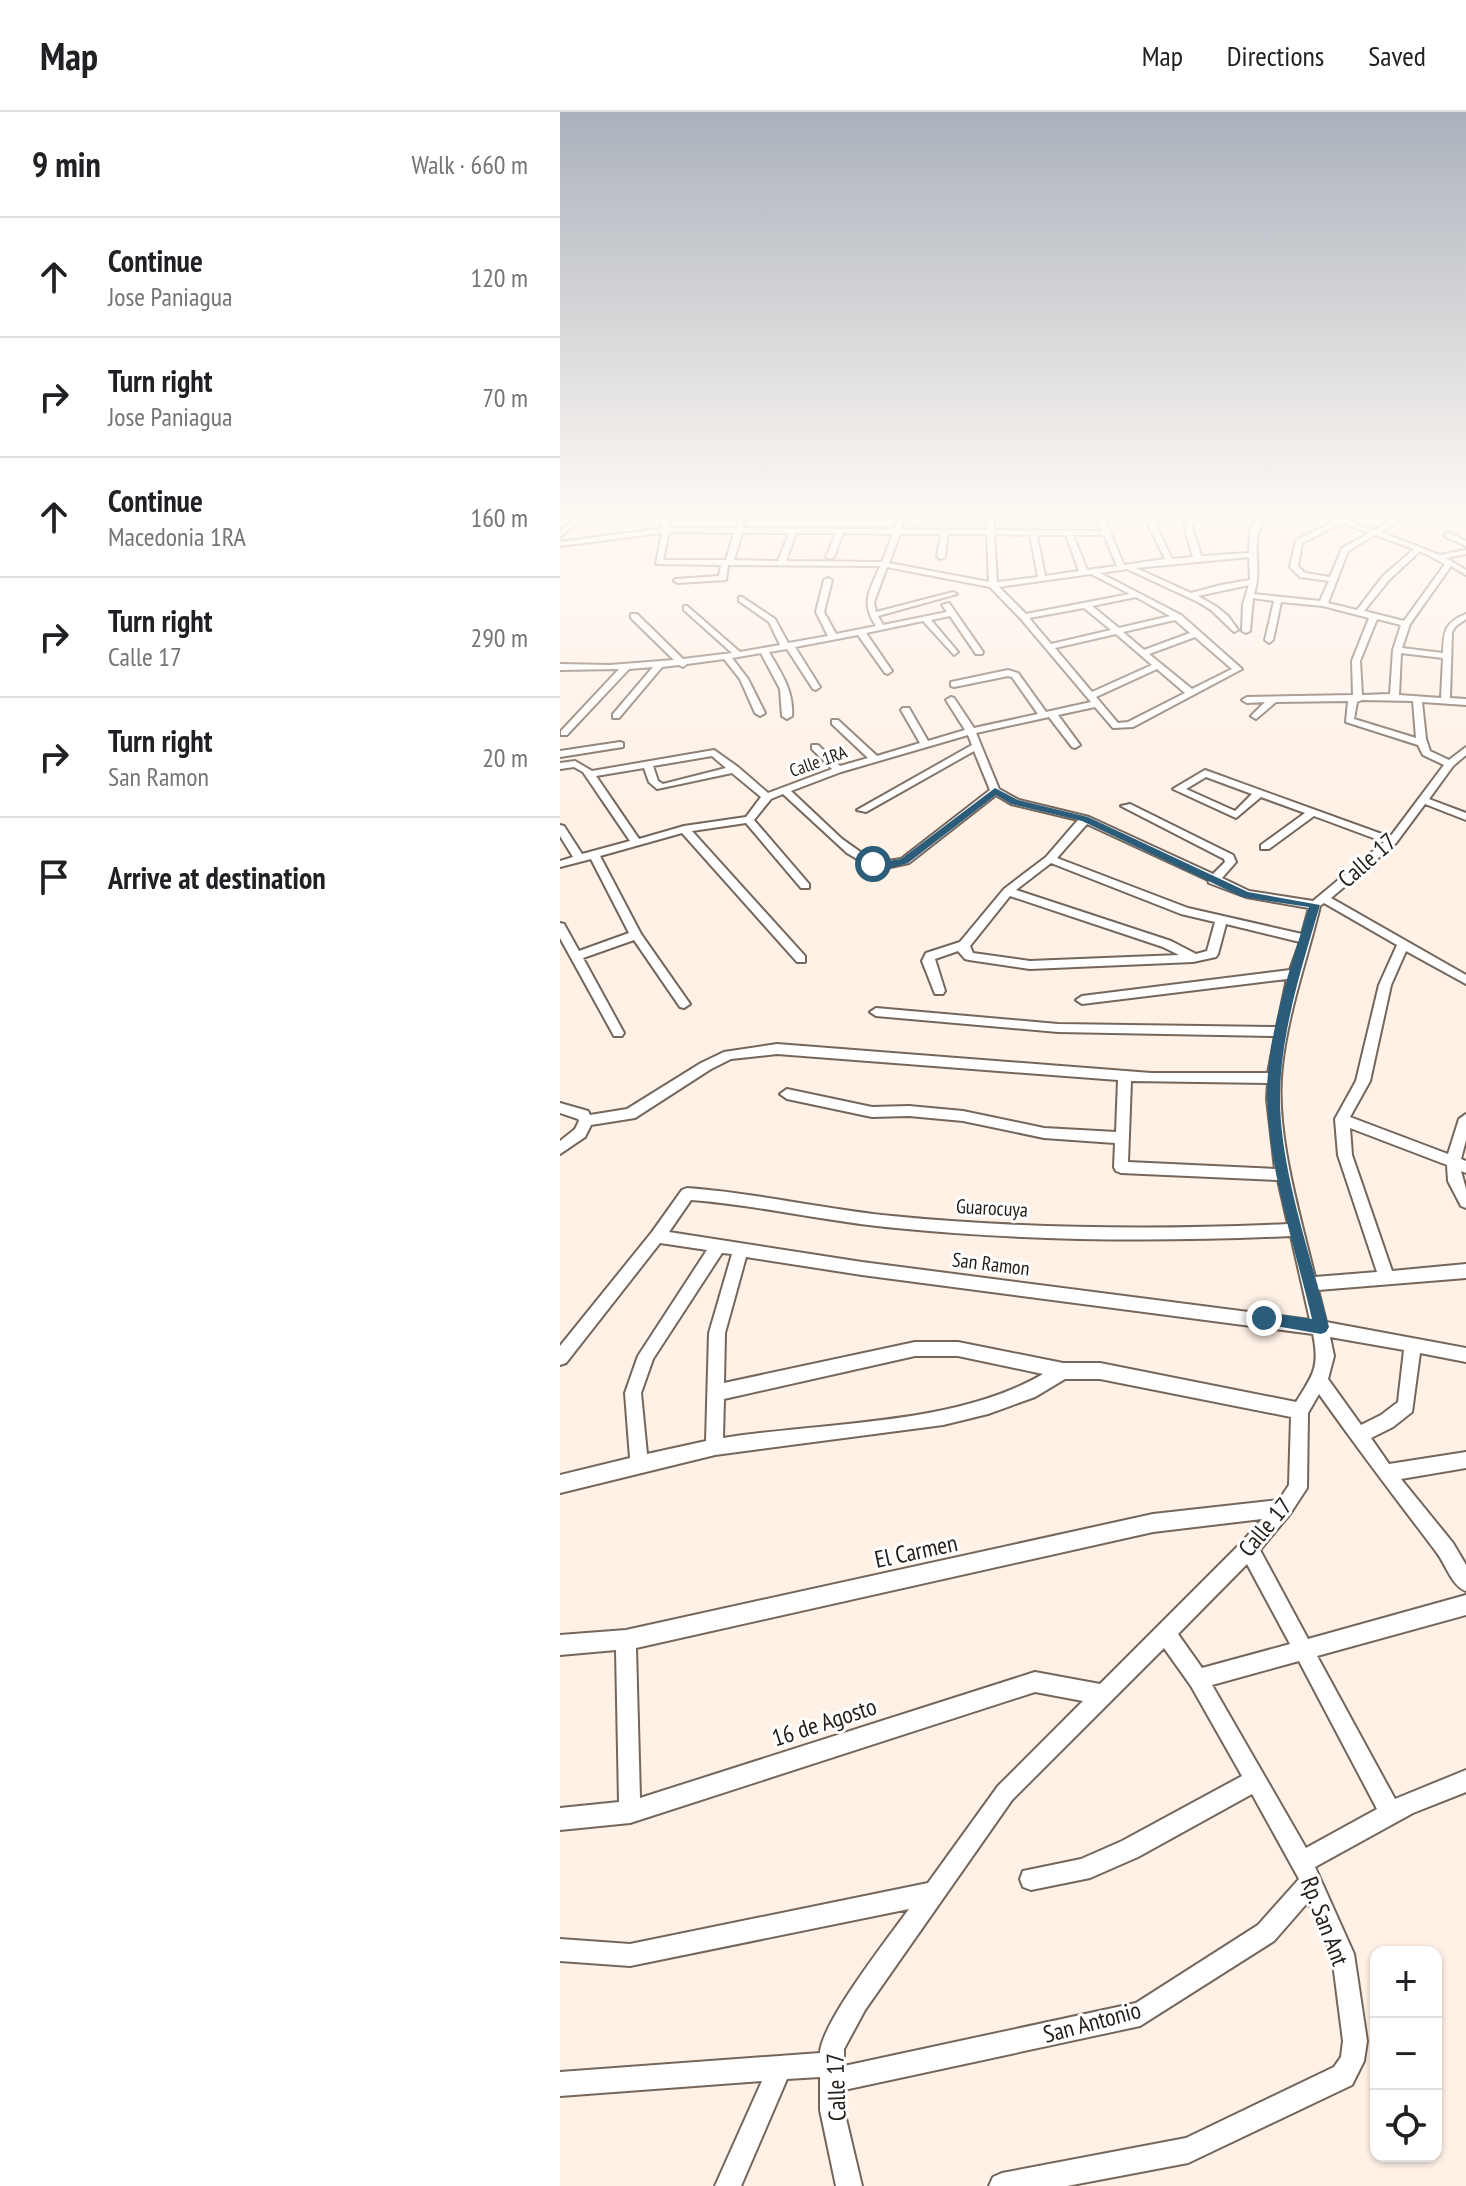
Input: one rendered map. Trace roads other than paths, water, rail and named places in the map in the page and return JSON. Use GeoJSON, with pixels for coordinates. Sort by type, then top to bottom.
{"type":"FeatureCollection","features":[{"type":"Feature","properties":{"kind":"street"},"geometry":{"type":"LineString","coordinates":[[692,613],[739,655]]}},
{"type":"Feature","properties":{"kind":"street"},"geometry":{"type":"LineString","coordinates":[[761,613],[772,621],[816,687]]}},
{"type":"Feature","properties":{"kind":"street"},"geometry":{"type":"LineString","coordinates":[[820,613],[833,637]]}},
{"type":"Feature","properties":{"kind":"street"},"geometry":{"type":"LineString","coordinates":[[881,613],[873,615],[881,627]]}},
{"type":"Feature","properties":{"kind":"street"},"geometry":{"type":"LineString","coordinates":[[560,667],[625,668],[683,664],[952,613],[979,652]]}},
{"type":"Feature","properties":{"kind":"street"},"geometry":{"type":"LineString","coordinates":[[1020,613],[1116,726],[1130,725],[1238,669],[1170,613]]}},
{"type":"Feature","properties":{"kind":"street"},"geometry":{"type":"LineString","coordinates":[[1024,617],[1046,613]]}},
{"type":"Feature","properties":{"kind":"street"},"geometry":{"type":"LineString","coordinates":[[1096,613],[1192,694]]}},
{"type":"Feature","properties":{"kind":"street"},"geometry":{"type":"LineString","coordinates":[[1219,613],[1234,630]]}},
{"type":"Feature","properties":{"kind":"street"},"geometry":{"type":"LineString","coordinates":[[1246,631],[1247,613]]}},
{"type":"Feature","properties":{"kind":"street"},"geometry":{"type":"LineString","coordinates":[[1269,640],[1275,613]]}},
{"type":"Feature","properties":{"kind":"street"},"geometry":{"type":"LineString","coordinates":[[1362,613],[1406,624]]}},
{"type":"Feature","properties":{"kind":"street"},"geometry":{"type":"LineString","coordinates":[[1394,697],[1397,650],[1413,613]]}},
{"type":"Feature","properties":{"kind":"street"},"geometry":{"type":"LineString","coordinates":[[634,616],[683,664]]}},
{"type":"Feature","properties":{"kind":"street"},"geometry":{"type":"LineString","coordinates":[[1374,616],[1356,661],[1355,700],[1349,720],[1422,743]]}},
{"type":"Feature","properties":{"kind":"street"},"geometry":{"type":"LineString","coordinates":[[1445,700],[1448,632],[1453,624],[1466,616]]}},
{"type":"Feature","properties":{"kind":"street"},"geometry":{"type":"LineString","coordinates":[[1050,647],[1178,617]]}},
{"type":"Feature","properties":{"kind":"street"},"geometry":{"type":"LineString","coordinates":[[925,618],[954,652]]}},
{"type":"Feature","properties":{"kind":"street"},"geometry":{"type":"LineString","coordinates":[[860,631],[888,671]]}},
{"type":"Feature","properties":{"kind":"street"},"geometry":{"type":"LineString","coordinates":[[1143,653],[1198,633]]}},
{"type":"Feature","properties":{"kind":"street"},"geometry":{"type":"LineString","coordinates":[[763,650],[784,684],[789,707],[787,716]]}},
{"type":"Feature","properties":{"kind":"street"},"geometry":{"type":"LineString","coordinates":[[1397,650],[1446,656]]}},
{"type":"Feature","properties":{"kind":"street"},"geometry":{"type":"LineString","coordinates":[[727,657],[744,679],[760,713]]}},
{"type":"Feature","properties":{"kind":"street","name":"Calle 1RA"},"geometry":{"type":"LineString","coordinates":[[749,820],[767,797],[784,790],[925,743],[1048,715],[1094,700],[1158,665]]}},
{"type":"Feature","properties":{"kind":"street"},"geometry":{"type":"LineString","coordinates":[[616,716],[658,667]]}},
{"type":"Feature","properties":{"kind":"street"},"geometry":{"type":"LineString","coordinates":[[564,733],[625,668]]}},
{"type":"Feature","properties":{"kind":"street"},"geometry":{"type":"LineString","coordinates":[[954,684],[1008,673],[1015,675],[1075,745]]}},
{"type":"Feature","properties":{"kind":"street"},"geometry":{"type":"LineString","coordinates":[[1256,716],[1269,699],[1269,685]]}},
{"type":"Feature","properties":{"kind":"street"},"geometry":{"type":"LineString","coordinates":[[1247,700],[1394,697],[1466,702]]}},
{"type":"Feature","properties":{"kind":"street"},"geometry":{"type":"LineString","coordinates":[[1307,710],[1310,698]]}},
{"type":"Feature","properties":{"kind":"street"},"geometry":{"type":"LineString","coordinates":[[1417,698],[1422,743],[1428,755],[1450,764]]}},
{"type":"Feature","properties":{"kind":"street"},"geometry":{"type":"LineString","coordinates":[[951,700],[971,731],[995,791],[1015,802],[1085,819],[1246,894],[1319,902],[1466,980]]}},
{"type":"Feature","properties":{"kind":"street"},"geometry":{"type":"LineString","coordinates":[[906,710],[925,743]]}},
{"type":"Feature","properties":{"kind":"street"},"geometry":{"type":"LineString","coordinates":[[835,722],[874,758]]}},
{"type":"Feature","properties":{"kind":"street"},"geometry":{"type":"LineString","coordinates":[[560,754],[620,745]]}},
{"type":"Feature","properties":{"kind":"street"},"geometry":{"type":"LineString","coordinates":[[862,810],[977,746]]}},
{"type":"Feature","properties":{"kind":"street"},"geometry":{"type":"LineString","coordinates":[[815,747],[838,770]]}},
{"type":"Feature","properties":{"kind":"street","name":"Calle 17"},"geometry":{"type":"LineString","coordinates":[[1319,902],[1392,841],[1450,764],[1466,750]]}},
{"type":"Feature","properties":{"kind":"street"},"geometry":{"type":"LineString","coordinates":[[590,774],[714,753],[767,797]]}},
{"type":"Feature","properties":{"kind":"street"},"geometry":{"type":"LineString","coordinates":[[647,764],[654,782],[661,787],[735,769]]}},
{"type":"Feature","properties":{"kind":"street"},"geometry":{"type":"LineString","coordinates":[[560,766],[582,766],[590,774],[637,844]]}},
{"type":"Feature","properties":{"kind":"street"},"geometry":{"type":"LineString","coordinates":[[1260,792],[1236,815],[1178,788],[1203,772],[1260,792],[1392,841]]}},
{"type":"Feature","properties":{"kind":"street"},"geometry":{"type":"LineString","coordinates":[[784,790],[828,830],[880,866],[905,861],[995,791]]}},
{"type":"Feature","properties":{"kind":"street"},"geometry":{"type":"LineString","coordinates":[[1424,800],[1466,817]]}},
{"type":"Feature","properties":{"kind":"street"},"geometry":{"type":"LineString","coordinates":[[1126,806],[1229,857],[1231,862],[1213,881]]}},
{"type":"Feature","properties":{"kind":"street"},"geometry":{"type":"LineString","coordinates":[[1265,847],[1313,812]]}},
{"type":"Feature","properties":{"kind":"street"},"geometry":{"type":"LineString","coordinates":[[939,991],[928,961],[930,956],[964,948],[1008,891],[1050,859],[1085,819]]}},
{"type":"Feature","properties":{"kind":"street"},"geometry":{"type":"LineString","coordinates":[[560,864],[684,829],[749,820],[805,886]]}},
{"type":"Feature","properties":{"kind":"street"},"geometry":{"type":"LineString","coordinates":[[560,828],[580,860]]}},
{"type":"Feature","properties":{"kind":"street"},"geometry":{"type":"LineString","coordinates":[[684,829],[801,959]]}},
{"type":"Feature","properties":{"kind":"street"},"geometry":{"type":"LineString","coordinates":[[595,856],[636,935],[684,1004]]}},
{"type":"Feature","properties":{"kind":"street"},"geometry":{"type":"LineString","coordinates":[[1050,859],[1185,911],[1305,939]]}},
{"type":"Feature","properties":{"kind":"street"},"geometry":{"type":"LineString","coordinates":[[1008,891],[1167,944],[1193,958]]}},
{"type":"Feature","properties":{"kind":"street"},"geometry":{"type":"LineString","coordinates":[[714,1393],[915,1349],[958,1349],[1063,1371],[1100,1371],[1300,1411],[1319,1380],[1326,1356],[1284,1175],[1274,1099],[1294,974],[1319,902]]}},
{"type":"Feature","properties":{"kind":"street"},"geometry":{"type":"LineString","coordinates":[[964,948],[969,956],[1030,965],[1193,958],[1212,954],[1221,920]]}},
{"type":"Feature","properties":{"kind":"street"},"geometry":{"type":"LineString","coordinates":[[560,927],[618,1033]]}},
{"type":"Feature","properties":{"kind":"street"},"geometry":{"type":"LineString","coordinates":[[577,956],[636,935]]}},
{"type":"Feature","properties":{"kind":"street"},"geometry":{"type":"LineString","coordinates":[[1387,1278],[1345,1155],[1342,1119],[1363,1081],[1385,985],[1403,944]]}},
{"type":"Feature","properties":{"kind":"street"},"geometry":{"type":"LineString","coordinates":[[1082,1000],[1294,974]]}},
{"type":"Feature","properties":{"kind":"street"},"geometry":{"type":"LineString","coordinates":[[876,1012],[1058,1028],[1283,1032]]}},
{"type":"Feature","properties":{"kind":"street"},"geometry":{"type":"LineString","coordinates":[[586,1121],[630,1114],[729,1055],[777,1049],[1125,1076],[1275,1078]]}},
{"type":"Feature","properties":{"kind":"street"},"geometry":{"type":"LineString","coordinates":[[1125,1076],[1121,1167],[1284,1175]]}},
{"type":"Feature","properties":{"kind":"street"},"geometry":{"type":"LineString","coordinates":[[787,1094],[872,1112],[909,1111],[963,1116],[1044,1133],[1122,1138]]}},
{"type":"Feature","properties":{"kind":"street"},"geometry":{"type":"LineString","coordinates":[[560,1108],[583,1115],[586,1121]]}},
{"type":"Feature","properties":{"kind":"street"},"geometry":{"type":"LineString","coordinates":[[1342,1119],[1460,1164]]}},
{"type":"Feature","properties":{"kind":"street"},"geometry":{"type":"LineString","coordinates":[[1466,1119],[1454,1185],[1466,1202]]}},
{"type":"Feature","properties":{"kind":"street"},"geometry":{"type":"LineString","coordinates":[[560,1149],[580,1133],[586,1121]]}},
{"type":"Feature","properties":{"kind":"street","name":"Guarocuya"},"geometry":{"type":"LineString","coordinates":[[657,1236],[687,1194],[836,1216],[987,1229],[1190,1235],[1297,1230]]}},
{"type":"Feature","properties":{"kind":"street"},"geometry":{"type":"LineString","coordinates":[[560,1358],[657,1236]]}},
{"type":"Feature","properties":{"kind":"street","name":"San Ramon"},"geometry":{"type":"LineString","coordinates":[[657,1236],[889,1272],[1321,1327],[1466,1355]]}},
{"type":"Feature","properties":{"kind":"street"},"geometry":{"type":"LineString","coordinates":[[639,1466],[633,1393],[646,1356],[718,1246]]}},
{"type":"Feature","properties":{"kind":"street"},"geometry":{"type":"LineString","coordinates":[[714,1447],[717,1333],[741,1249]]}},
{"type":"Feature","properties":{"kind":"street"},"geometry":{"type":"LineString","coordinates":[[1310,1284],[1466,1271]]}},
{"type":"Feature","properties":{"kind":"street"},"geometry":{"type":"LineString","coordinates":[[1358,1436],[1387,1421],[1406,1406],[1413,1344]]}},
{"type":"Feature","properties":{"kind":"street"},"geometry":{"type":"LineString","coordinates":[[560,1484],[714,1447],[949,1417],[1041,1388],[1063,1371]]}},
{"type":"Feature","properties":{"kind":"street"},"geometry":{"type":"LineString","coordinates":[[1319,1380],[1385,1473],[1446,1550],[1466,1582]]}},
{"type":"Feature","properties":{"kind":"street","name":"Calle 17"},"geometry":{"type":"LineString","coordinates":[[849,2186],[832,2110],[832,2047],[857,2002],[1005,1793],[1249,1549],[1284,1508],[1298,1488],[1300,1411]]}},
{"type":"Feature","properties":{"kind":"street"},"geometry":{"type":"LineString","coordinates":[[1385,1473],[1466,1460]]}},
{"type":"Feature","properties":{"kind":"street","name":"El Carmen"},"geometry":{"type":"LineString","coordinates":[[560,1645],[626,1640],[1153,1523],[1284,1508]]}},
{"type":"Feature","properties":{"kind":"street"},"geometry":{"type":"LineString","coordinates":[[1249,1549],[1391,1813]]}},
{"type":"Feature","properties":{"kind":"street"},"geometry":{"type":"LineString","coordinates":[[1198,1679],[1466,1605]]}},
{"type":"Feature","properties":{"kind":"street","name":"Rp. San Ant"},"geometry":{"type":"LineString","coordinates":[[1002,2186],[1188,2150],[1343,2076],[1352,2061],[1355,2041],[1343,1954],[1307,1872],[1256,1780],[1198,1679],[1165,1633]]}},
{"type":"Feature","properties":{"kind":"street"},"geometry":{"type":"LineString","coordinates":[[626,1640],[630,1812]]}},
{"type":"Feature","properties":{"kind":"street","name":"16 de Agosto"},"geometry":{"type":"LineString","coordinates":[[560,1819],[630,1812],[1035,1682],[1103,1694]]}},
{"type":"Feature","properties":{"kind":"street"},"geometry":{"type":"LineString","coordinates":[[1031,1879],[1082,1870],[1130,1849],[1256,1780]]}},
{"type":"Feature","properties":{"kind":"street","name":"San Antonio"},"geometry":{"type":"LineString","coordinates":[[560,2084],[780,2068],[832,2073],[1140,2014],[1266,1933],[1307,1872],[1391,1813],[1466,1781]]}},
{"type":"Feature","properties":{"kind":"street"},"geometry":{"type":"LineString","coordinates":[[560,1950],[630,1955],[934,1893]]}},
{"type":"Feature","properties":{"kind":"street"},"geometry":{"type":"LineString","coordinates":[[728,2186],[780,2068]]}}]}
